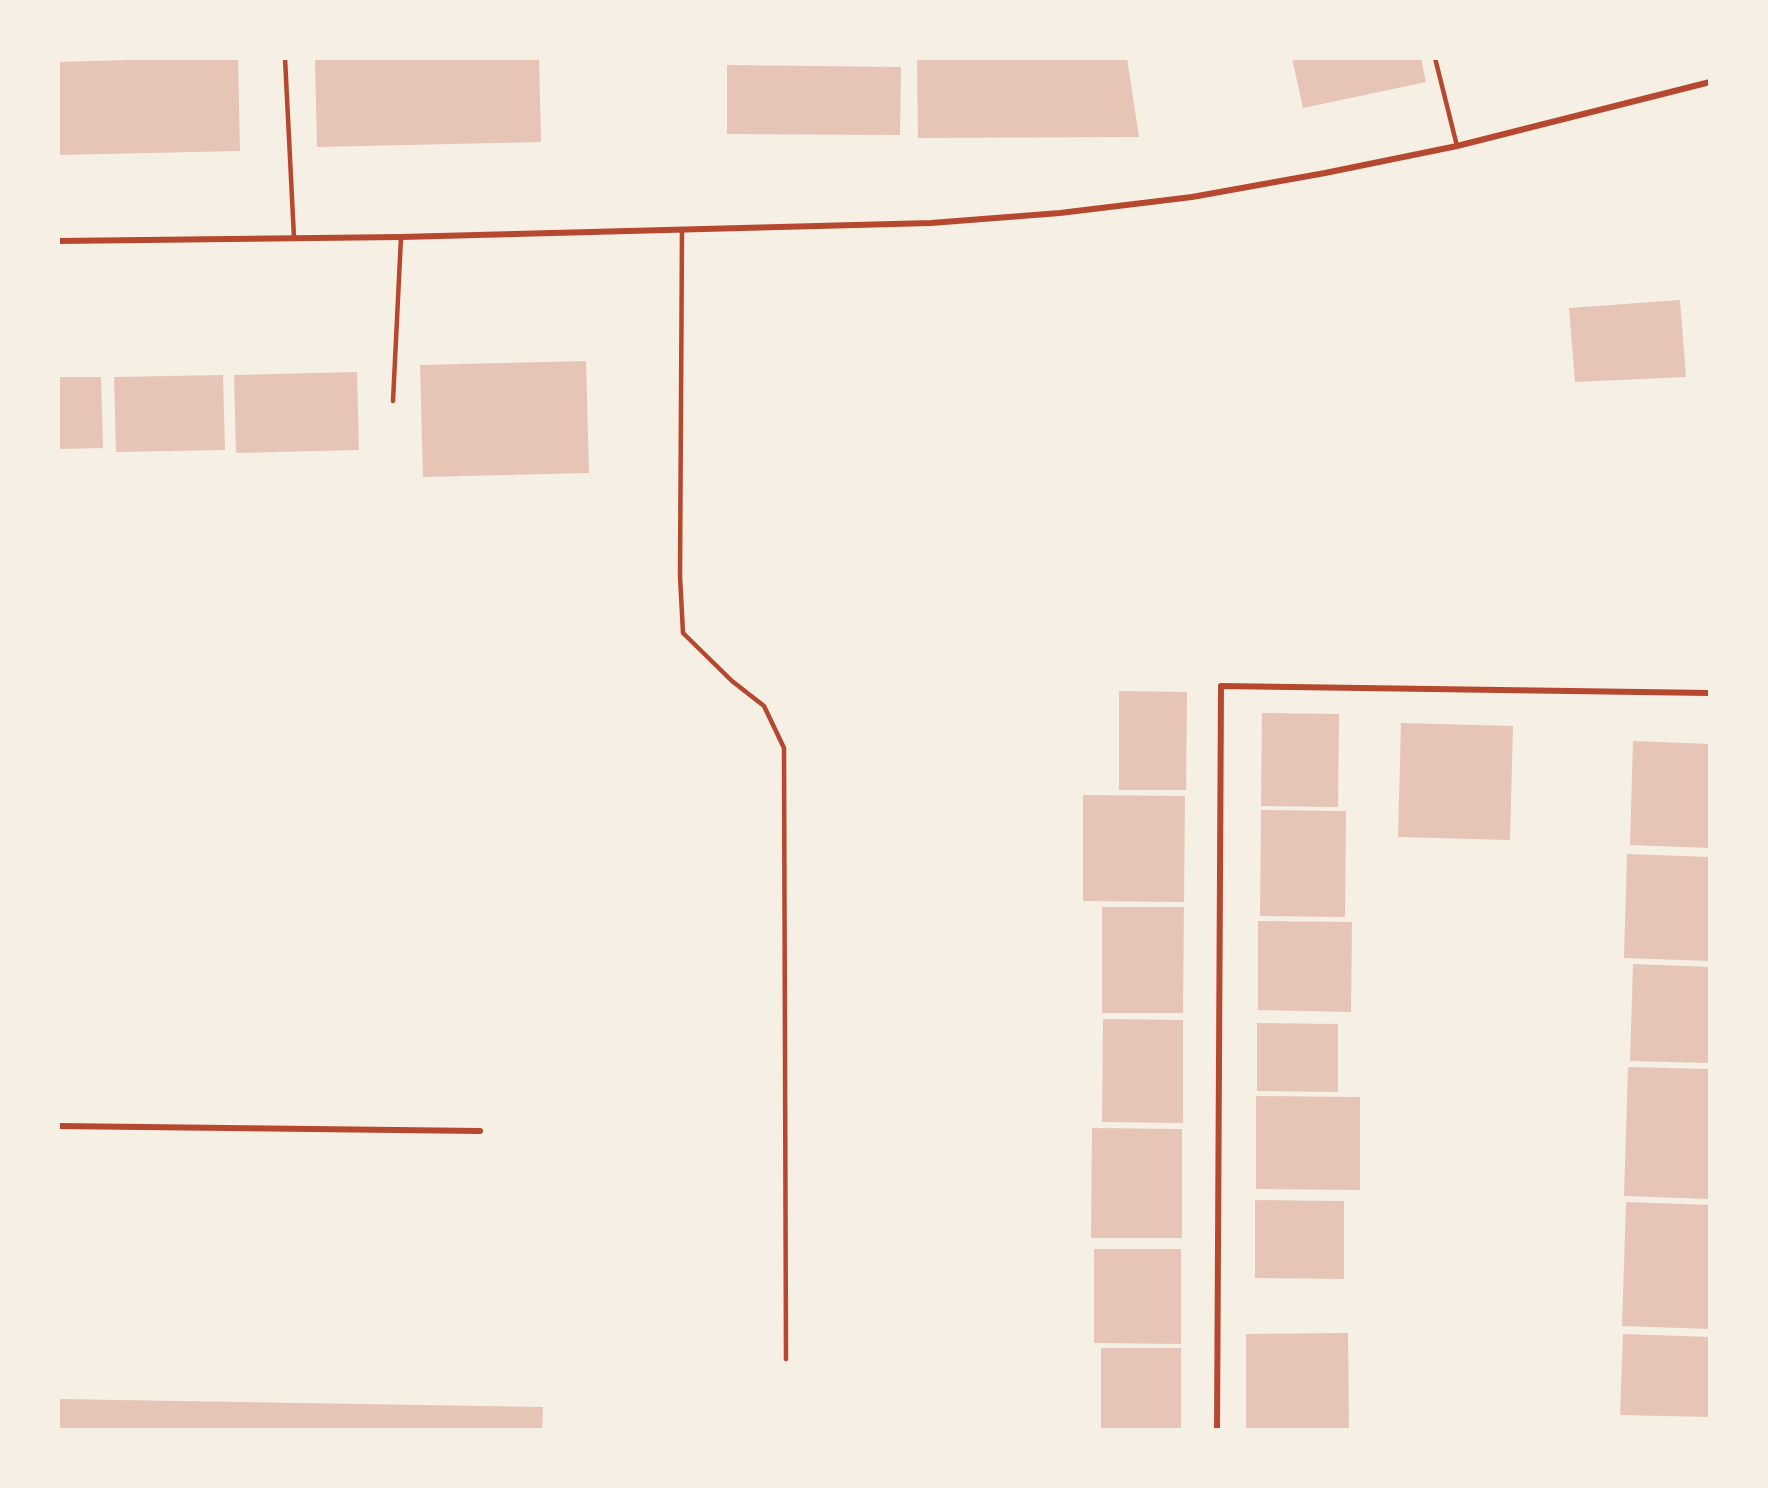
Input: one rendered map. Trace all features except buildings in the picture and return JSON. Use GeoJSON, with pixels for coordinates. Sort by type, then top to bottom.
{"type":"FeatureCollection","features":[{"type":"Feature","properties":{"kind":"street"},"geometry":{"type":"LineString","coordinates":[[58,241],[401,237],[931,223],[1125,206],[1259,186],[1457,146],[1710,81]]}},
{"type":"Feature","properties":{"kind":"street"},"geometry":{"type":"LineString","coordinates":[[1217,1430],[1221,686],[1710,693]]}},
{"type":"Feature","properties":{"kind":"street"},"geometry":{"type":"LineString","coordinates":[[58,1126],[480,1131]]}},
{"type":"Feature","properties":{"kind":"lane"},"geometry":{"type":"LineString","coordinates":[[285,58],[294,238]]}},
{"type":"Feature","properties":{"kind":"lane"},"geometry":{"type":"LineString","coordinates":[[1435,58],[1457,146]]}},
{"type":"Feature","properties":{"kind":"lane"},"geometry":{"type":"LineString","coordinates":[[682,229],[680,576],[683,633],[732,681],[764,706],[784,748],[786,1359]]}},
{"type":"Feature","properties":{"kind":"lane"},"geometry":{"type":"LineString","coordinates":[[393,401],[401,237]]}}]}
